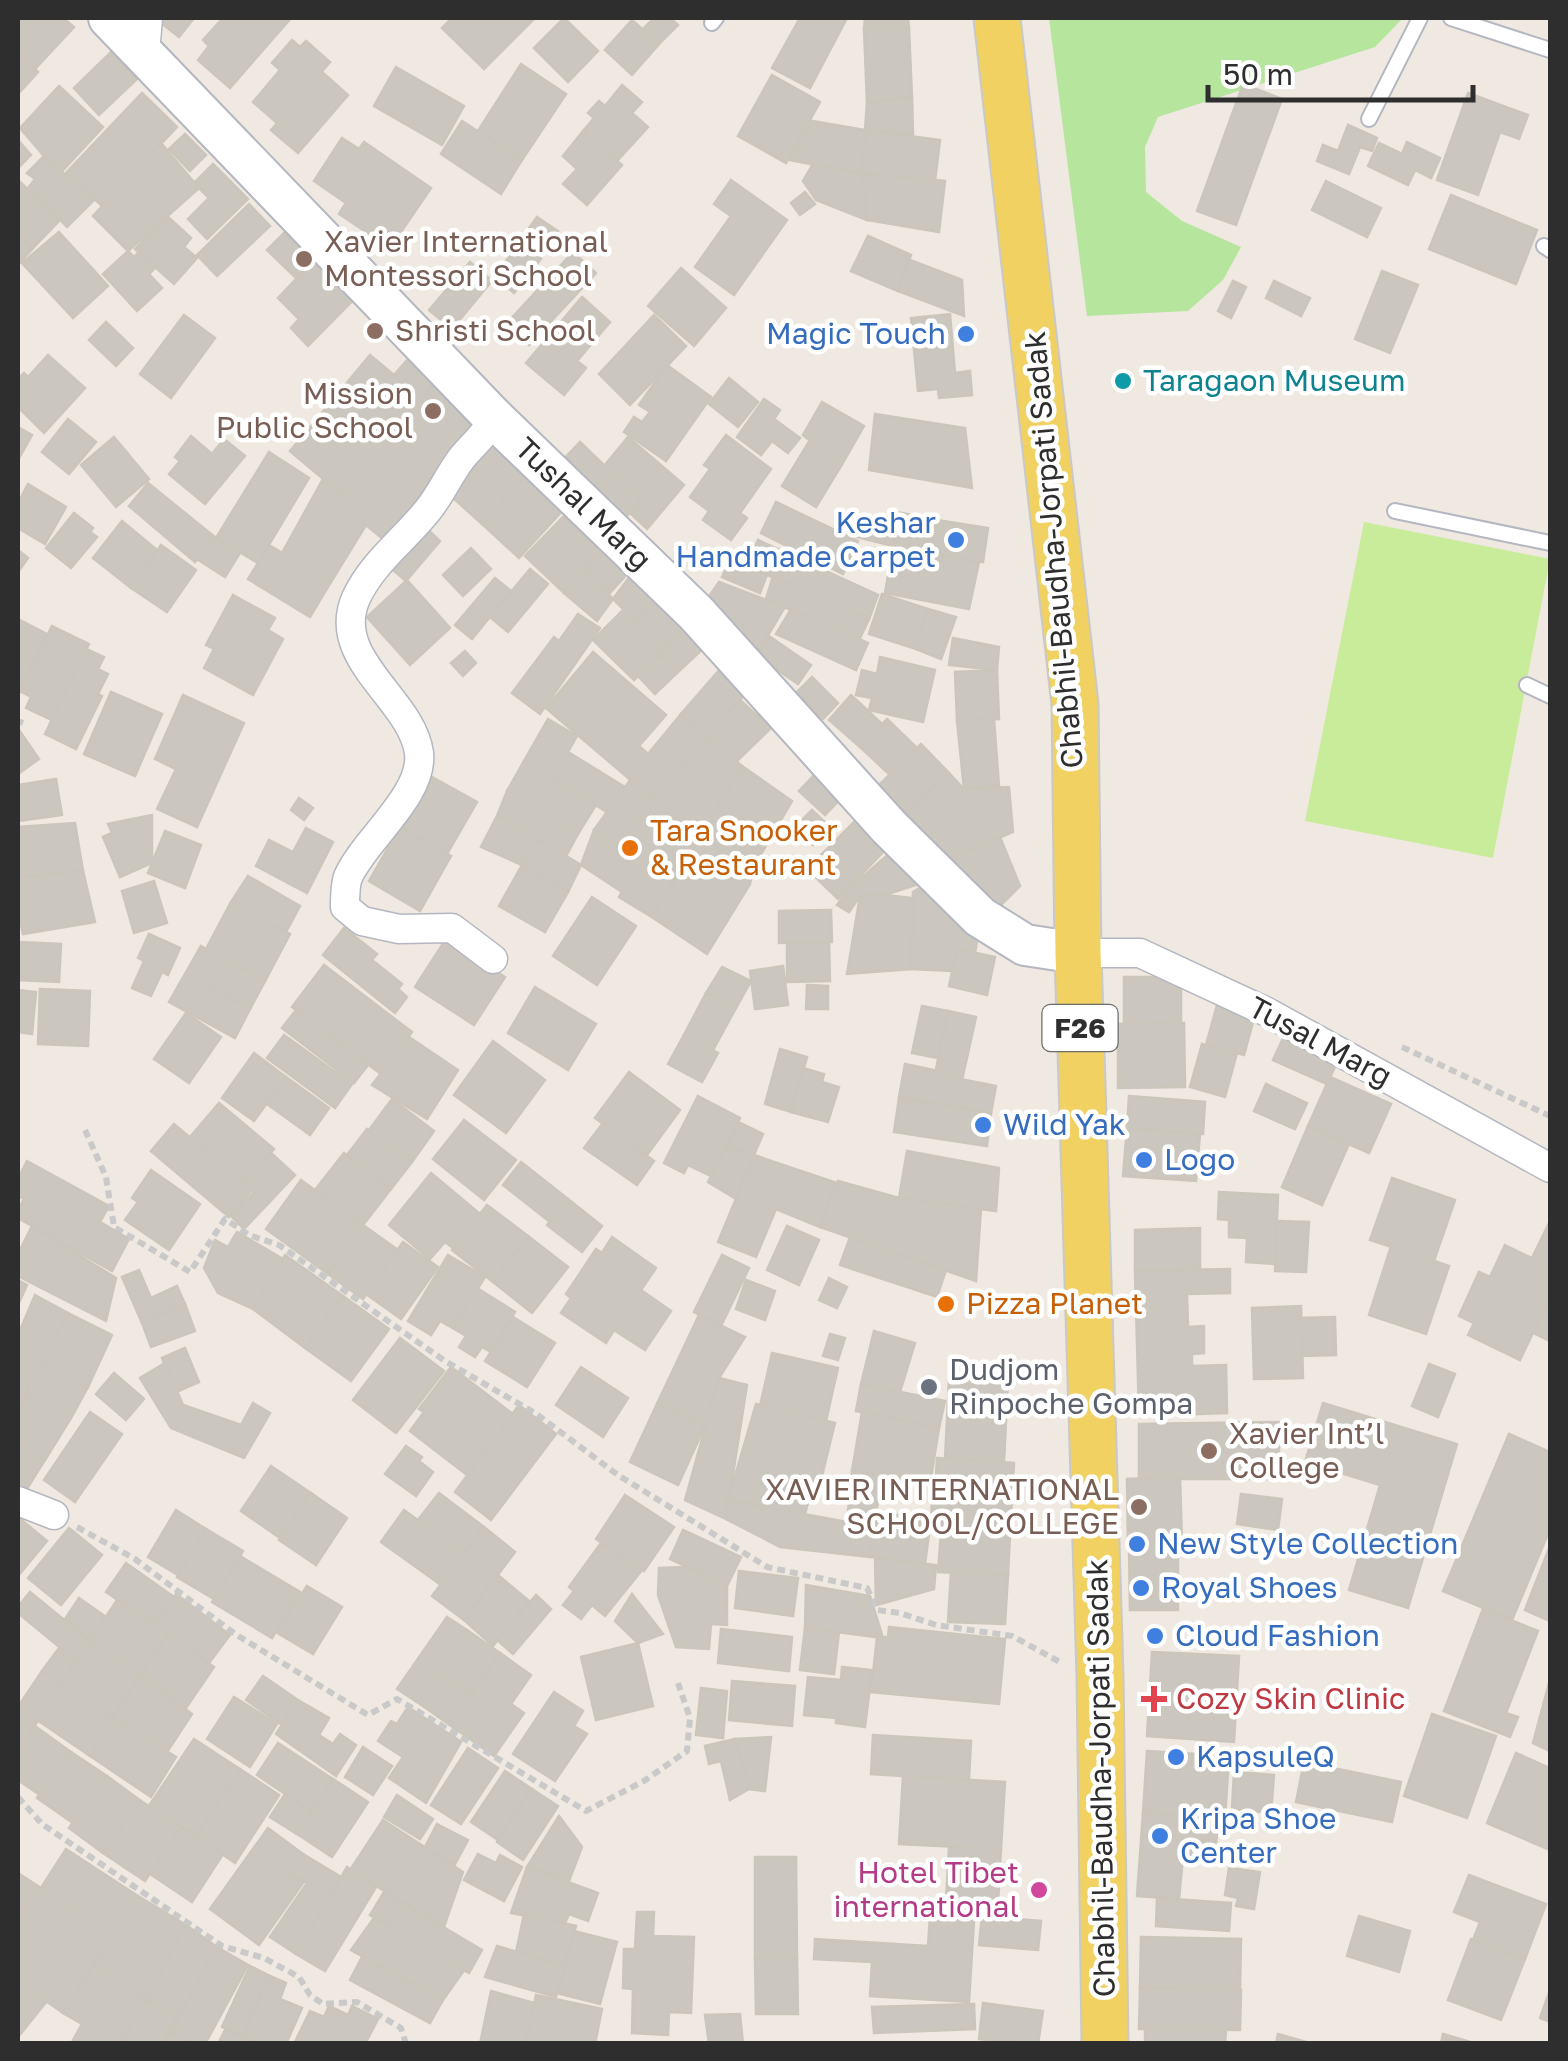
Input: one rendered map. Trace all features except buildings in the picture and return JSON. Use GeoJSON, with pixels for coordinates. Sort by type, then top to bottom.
{"type":"FeatureCollection","features":[{"type":"Feature","properties":{"kind":"main road","name":"Chabhil-Baudha-Jorpati Sadak"},"geometry":{"type":"LineString","coordinates":[[998,18],[1074,704],[1100,1675],[1105,2044]]}},
{"type":"Feature","properties":{"kind":"street","name":"Tushal Marg"},"geometry":{"type":"LineString","coordinates":[[109,18],[147,35],[263,180],[493,417],[696,613],[889,827],[980,917],[1025,944],[1078,953]]}},
{"type":"Feature","properties":{"kind":"street"},"geometry":{"type":"LineString","coordinates":[[493,417],[488,431],[444,481],[430,507],[370,574],[354,602],[350,628],[359,653],[411,732],[419,754],[416,778],[347,878],[344,907],[362,922],[399,929],[452,928],[493,960]]}},
{"type":"Feature","properties":{"kind":"street","name":"Tusal Marg"},"geometry":{"type":"LineString","coordinates":[[1078,953],[1140,953],[1156,960],[1266,1012],[1550,1168]]}},
{"type":"Feature","properties":{"kind":"street"},"geometry":{"type":"LineString","coordinates":[[18,1501],[54,1515]]}},
{"type":"Feature","properties":{"kind":"lane"},"geometry":{"type":"LineString","coordinates":[[1369,120],[1420,18]]}},
{"type":"Feature","properties":{"kind":"lane"},"geometry":{"type":"LineString","coordinates":[[1451,18],[1550,50]]}},
{"type":"Feature","properties":{"kind":"lane"},"geometry":{"type":"LineString","coordinates":[[1394,511],[1550,544]]}},
{"type":"Feature","properties":{"kind":"lane"},"geometry":{"type":"LineString","coordinates":[[1526,685],[1550,696]]}},
{"type":"Feature","properties":{"kind":"path"},"geometry":{"type":"LineString","coordinates":[[84,1130],[106,1177],[114,1227],[190,1272],[224,1219],[249,1235],[278,1245],[445,1361],[536,1413],[618,1475],[767,1566],[867,1588],[877,1610],[900,1613],[936,1626],[1012,1636],[1052,1659],[1100,1675]]}},
{"type":"Feature","properties":{"kind":"path"},"geometry":{"type":"LineString","coordinates":[[54,1515],[135,1559],[236,1634],[368,1715],[397,1699],[586,1811],[644,1781],[687,1751],[690,1718],[678,1683]]}},
{"type":"Feature","properties":{"kind":"path"},"geometry":{"type":"LineString","coordinates":[[18,1796],[42,1824],[222,1946],[264,1958],[299,1977],[310,1995],[323,2004],[357,2002],[400,2028],[406,2044]]}},
{"type":"Feature","properties":{"kind":"green space"},"geometry":{"type":"Polygon","coordinates":[[[1049,18],[1403,18],[1375,47],[1158,117],[1145,147],[1146,192],[1182,221],[1241,247],[1223,280],[1188,311],[1087,316],[1049,18]]]}},
{"type":"Feature","properties":{"kind":"green space"},"geometry":{"type":"Polygon","coordinates":[[[1364,522],[1550,559],[1493,858],[1305,821],[1364,522]]]}},
{"type":"Feature","properties":{"kind":"place","name":"Xavier International Montessori School"},"geometry":{"type":"Point","coordinates":[304,259]}},
{"type":"Feature","properties":{"kind":"place","name":"Shristi School"},"geometry":{"type":"Point","coordinates":[375,331]}},
{"type":"Feature","properties":{"kind":"place","name":"Magic Touch"},"geometry":{"type":"Point","coordinates":[966,334]}},
{"type":"Feature","properties":{"kind":"place","name":"Taragaon Museum"},"geometry":{"type":"Point","coordinates":[1123,381]}},
{"type":"Feature","properties":{"kind":"place","name":"Mission Public School"},"geometry":{"type":"Point","coordinates":[433,411]}},
{"type":"Feature","properties":{"kind":"place","name":"Keshar Handmade Carpet"},"geometry":{"type":"Point","coordinates":[956,540]}},
{"type":"Feature","properties":{"kind":"place","name":"Tara Snooker & Restaurant"},"geometry":{"type":"Point","coordinates":[630,848]}},
{"type":"Feature","properties":{"kind":"place","name":"Wild Yak"},"geometry":{"type":"Point","coordinates":[983,1125]}},
{"type":"Feature","properties":{"kind":"place","name":"Logo"},"geometry":{"type":"Point","coordinates":[1144,1160]}},
{"type":"Feature","properties":{"kind":"place","name":"Pizza Planet"},"geometry":{"type":"Point","coordinates":[946,1304]}},
{"type":"Feature","properties":{"kind":"place","name":"Dudjom Rinpoche Gompa"},"geometry":{"type":"Point","coordinates":[929,1387]}},
{"type":"Feature","properties":{"kind":"place","name":"Xavier Int’l College"},"geometry":{"type":"Point","coordinates":[1209,1451]}},
{"type":"Feature","properties":{"kind":"place","name":"XAVIER INTERNATIONAL SCHOOL/COLLEGE"},"geometry":{"type":"Point","coordinates":[1139,1507]}},
{"type":"Feature","properties":{"kind":"place","name":"New Style Collection"},"geometry":{"type":"Point","coordinates":[1137,1544]}},
{"type":"Feature","properties":{"kind":"place","name":"Royal Shoes"},"geometry":{"type":"Point","coordinates":[1141,1588]}},
{"type":"Feature","properties":{"kind":"place","name":"Cloud Fashion"},"geometry":{"type":"Point","coordinates":[1155,1636]}},
{"type":"Feature","properties":{"kind":"place","name":"Cozy Skin Clinic"},"geometry":{"type":"Point","coordinates":[1154,1699]}},
{"type":"Feature","properties":{"kind":"place","name":"KapsuleQ"},"geometry":{"type":"Point","coordinates":[1176,1757]}},
{"type":"Feature","properties":{"kind":"place","name":"Kripa Shoe Center"},"geometry":{"type":"Point","coordinates":[1160,1836]}},
{"type":"Feature","properties":{"kind":"place","name":"Hotel Tibet international"},"geometry":{"type":"Point","coordinates":[1039,1890]}}]}
